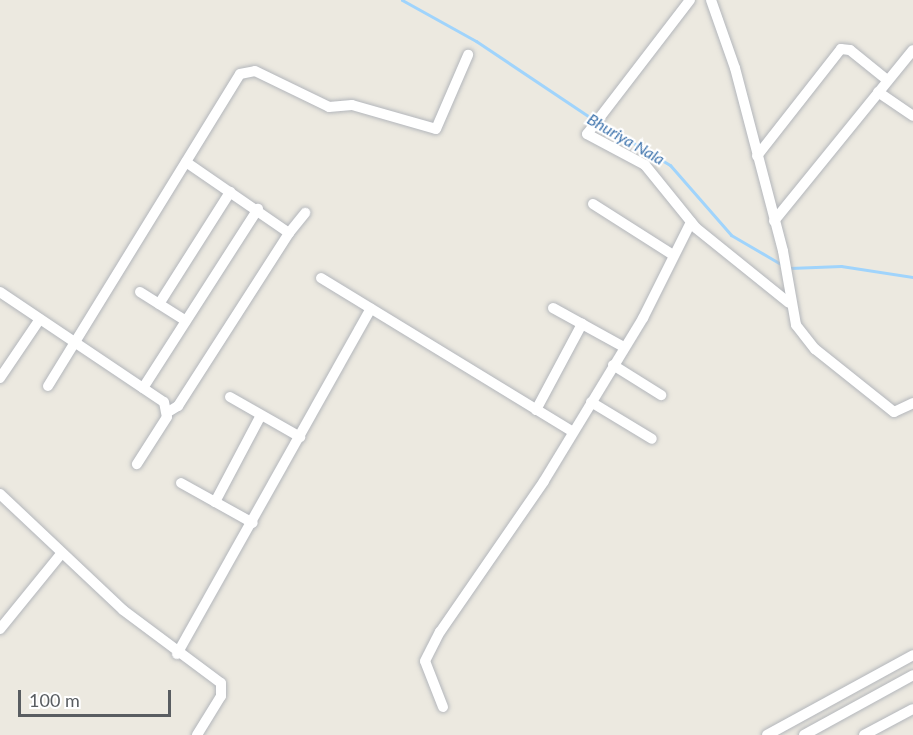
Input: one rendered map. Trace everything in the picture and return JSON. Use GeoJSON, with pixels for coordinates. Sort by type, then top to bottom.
{"type":"FeatureCollection","features":[{"type":"Feature","properties":{"kind":"street"},"geometry":{"type":"LineString","coordinates":[[690,0],[587,130],[596,141],[645,165],[691,222],[789,303]]}},
{"type":"Feature","properties":{"kind":"street"},"geometry":{"type":"LineString","coordinates":[[711,0],[735,68],[784,260],[784,282],[796,325],[815,349],[894,412],[913,403]]}},
{"type":"Feature","properties":{"kind":"street"},"geometry":{"type":"LineString","coordinates":[[757,156],[841,49],[850,50],[887,80]]}},
{"type":"Feature","properties":{"kind":"street"},"geometry":{"type":"LineString","coordinates":[[774,220],[913,50]]}},
{"type":"Feature","properties":{"kind":"street"},"geometry":{"type":"LineString","coordinates":[[48,386],[245,70],[329,107],[352,105],[428,130],[442,123],[468,55]]}},
{"type":"Feature","properties":{"kind":"street"},"geometry":{"type":"LineString","coordinates":[[878,92],[913,116]]}},
{"type":"Feature","properties":{"kind":"street"},"geometry":{"type":"LineString","coordinates":[[186,162],[258,209],[289,233]]}},
{"type":"Feature","properties":{"kind":"street"},"geometry":{"type":"LineString","coordinates":[[159,304],[230,192]]}},
{"type":"Feature","properties":{"kind":"street"},"geometry":{"type":"LineString","coordinates":[[594,204],[673,255]]}},
{"type":"Feature","properties":{"kind":"street"},"geometry":{"type":"LineString","coordinates":[[143,388],[258,209]]}},
{"type":"Feature","properties":{"kind":"street"},"geometry":{"type":"LineString","coordinates":[[137,464],[168,412],[178,406],[289,233],[305,213]]}},
{"type":"Feature","properties":{"kind":"street"},"geometry":{"type":"LineString","coordinates":[[443,707],[425,662],[573,432],[624,347],[691,222]]}},
{"type":"Feature","properties":{"kind":"street"},"geometry":{"type":"LineString","coordinates":[[321,278],[573,432]]}},
{"type":"Feature","properties":{"kind":"street"},"geometry":{"type":"LineString","coordinates":[[140,292],[186,321]]}},
{"type":"Feature","properties":{"kind":"street"},"geometry":{"type":"LineString","coordinates":[[1,295],[164,402],[168,412]]}},
{"type":"Feature","properties":{"kind":"street"},"geometry":{"type":"LineString","coordinates":[[553,308],[624,347]]}},
{"type":"Feature","properties":{"kind":"street"},"geometry":{"type":"LineString","coordinates":[[177,654],[253,523],[371,309]]}},
{"type":"Feature","properties":{"kind":"street"},"geometry":{"type":"LineString","coordinates":[[0,378],[40,319]]}},
{"type":"Feature","properties":{"kind":"street"},"geometry":{"type":"LineString","coordinates":[[536,410],[582,324]]}},
{"type":"Feature","properties":{"kind":"street"},"geometry":{"type":"LineString","coordinates":[[613,365],[661,395]]}},
{"type":"Feature","properties":{"kind":"street"},"geometry":{"type":"LineString","coordinates":[[230,397],[300,437]]}},
{"type":"Feature","properties":{"kind":"street"},"geometry":{"type":"LineString","coordinates":[[591,402],[652,439]]}},
{"type":"Feature","properties":{"kind":"street"},"geometry":{"type":"LineString","coordinates":[[214,502],[261,415]]}},
{"type":"Feature","properties":{"kind":"street"},"geometry":{"type":"LineString","coordinates":[[181,483],[253,523]]}},
{"type":"Feature","properties":{"kind":"street"},"geometry":{"type":"LineString","coordinates":[[0,494],[62,554],[177,654],[221,683],[221,696],[197,735]]}},
{"type":"Feature","properties":{"kind":"street"},"geometry":{"type":"LineString","coordinates":[[0,629],[62,554]]}},
{"type":"Feature","properties":{"kind":"street"},"geometry":{"type":"LineString","coordinates":[[767,735],[913,655]]}},
{"type":"Feature","properties":{"kind":"street"},"geometry":{"type":"LineString","coordinates":[[804,735],[913,675]]}},
{"type":"Feature","properties":{"kind":"street"},"geometry":{"type":"LineString","coordinates":[[864,735],[913,709]]}},
{"type":"Feature","properties":{"kind":"waterway","name":"Bhuriya Nala"},"geometry":{"type":"LineString","coordinates":[[402,0],[476,41],[594,120]]}},
{"type":"Feature","properties":{"kind":"waterway","name":"Bhuriya Nala"},"geometry":{"type":"LineString","coordinates":[[600,123],[670,165],[731,235],[784,266]]}},
{"type":"Feature","properties":{"kind":"waterway","name":"Bhuriya Nala"},"geometry":{"type":"LineString","coordinates":[[790,268],[841,266],[913,277]]}}]}
